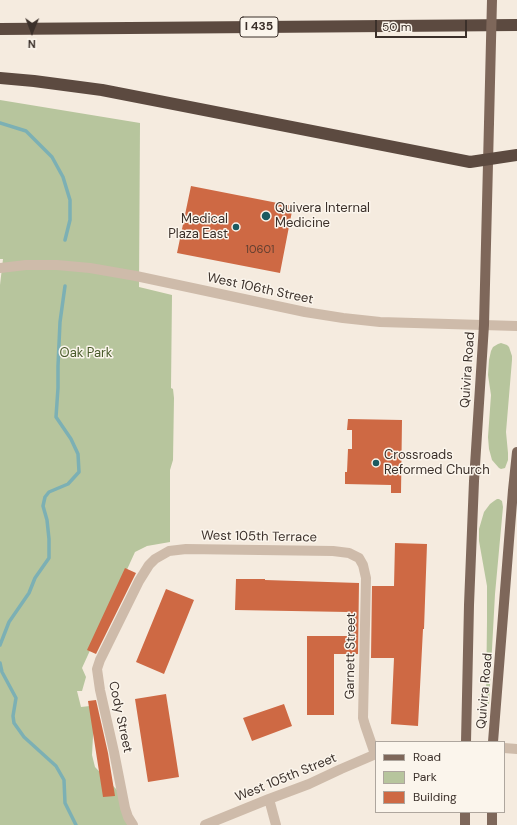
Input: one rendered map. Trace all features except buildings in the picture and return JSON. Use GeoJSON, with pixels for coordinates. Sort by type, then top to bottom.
{"type":"FeatureCollection","features":[{"type":"Feature","properties":{"kind":"highway","name":"I 435"},"geometry":{"type":"LineString","coordinates":[[0,29],[517,25]]}},
{"type":"Feature","properties":{"kind":"highway"},"geometry":{"type":"LineString","coordinates":[[0,78],[102,90],[470,162],[517,155]]}},
{"type":"Feature","properties":{"kind":"main road","name":"Quivira Road"},"geometry":{"type":"LineString","coordinates":[[466,741],[474,481],[484,325],[492,0]]}},
{"type":"Feature","properties":{"kind":"main road","name":"Quivira Road"},"geometry":{"type":"LineString","coordinates":[[494,741],[517,452]]}},
{"type":"Feature","properties":{"kind":"main road"},"geometry":{"type":"LineString","coordinates":[[465,813],[465,825]]}},
{"type":"Feature","properties":{"kind":"main road"},"geometry":{"type":"LineString","coordinates":[[492,813],[492,825]]}},
{"type":"Feature","properties":{"kind":"street","name":"West 106th Street"},"geometry":{"type":"LineString","coordinates":[[0,268],[26,264],[90,268],[136,276],[305,312],[343,318],[380,322],[517,326]]}},
{"type":"Feature","properties":{"kind":"street","name":"West 105th Terrace"},"geometry":{"type":"LineString","coordinates":[[159,556],[169,551],[186,549],[333,551],[349,553],[359,558]]}},
{"type":"Feature","properties":{"kind":"street","name":"Cody Street"},"geometry":{"type":"LineString","coordinates":[[133,825],[125,808],[100,690],[97,669],[139,581],[149,565],[159,556]]}},
{"type":"Feature","properties":{"kind":"street","name":"Garnett Street"},"geometry":{"type":"LineString","coordinates":[[359,558],[363,565],[366,578],[363,718],[375,751]]}},
{"type":"Feature","properties":{"kind":"street"},"geometry":{"type":"LineString","coordinates":[[505,748],[517,749]]}},
{"type":"Feature","properties":{"kind":"street","name":"West 105th Street"},"geometry":{"type":"LineString","coordinates":[[205,825],[269,798],[309,784],[375,754]]}},
{"type":"Feature","properties":{"kind":"street"},"geometry":{"type":"LineString","coordinates":[[269,798],[276,825]]}},
{"type":"Feature","properties":{"kind":"green space","name":"Oak Park"},"geometry":{"type":"Polygon","coordinates":[[[0,100],[140,123],[139,287],[172,295],[171,388],[173,389],[174,398],[173,460],[170,470],[170,542],[147,546],[135,552],[82,668],[86,677],[82,691],[77,691],[81,707],[90,706],[97,713],[93,736],[92,755],[95,767],[117,790],[130,825],[0,825],[0,285],[3,259],[0,259],[0,100]]]}},
{"type":"Feature","properties":{"kind":"green space"},"geometry":{"type":"Polygon","coordinates":[[[501,343],[509,347],[512,360],[506,432],[508,460],[505,468],[501,469],[492,460],[489,449],[488,437],[491,395],[488,375],[491,351],[493,347],[501,343]]]}},
{"type":"Feature","properties":{"kind":"green space"},"geometry":{"type":"Polygon","coordinates":[[[497,499],[502,501],[503,507],[495,594],[489,704],[486,704],[487,586],[479,541],[479,529],[484,512],[490,504],[497,499]]]}},
{"type":"Feature","properties":{"kind":"waterway"},"geometry":{"type":"LineString","coordinates":[[0,123],[26,131],[52,157],[63,177],[70,200],[70,220],[65,240]]}},
{"type":"Feature","properties":{"kind":"waterway"},"geometry":{"type":"LineString","coordinates":[[0,645],[9,622],[29,593],[35,578],[49,558],[47,520],[43,506],[45,497],[49,492],[68,484],[79,472],[78,454],[71,439],[56,417],[60,322],[65,286]]}},
{"type":"Feature","properties":{"kind":"waterway"},"geometry":{"type":"LineString","coordinates":[[0,663],[2,672],[16,698],[13,716],[14,723],[24,737],[56,766],[64,780],[65,803],[76,825]]}},
{"type":"Feature","properties":{"kind":"place","name":"Quivera Internal Medicine"},"geometry":{"type":"Point","coordinates":[266,216]}},
{"type":"Feature","properties":{"kind":"place","name":"Medical Plaza East"},"geometry":{"type":"Point","coordinates":[236,227]}},
{"type":"Feature","properties":{"kind":"place","name":"Crossroads Reformed Church"},"geometry":{"type":"Point","coordinates":[376,463]}}]}
